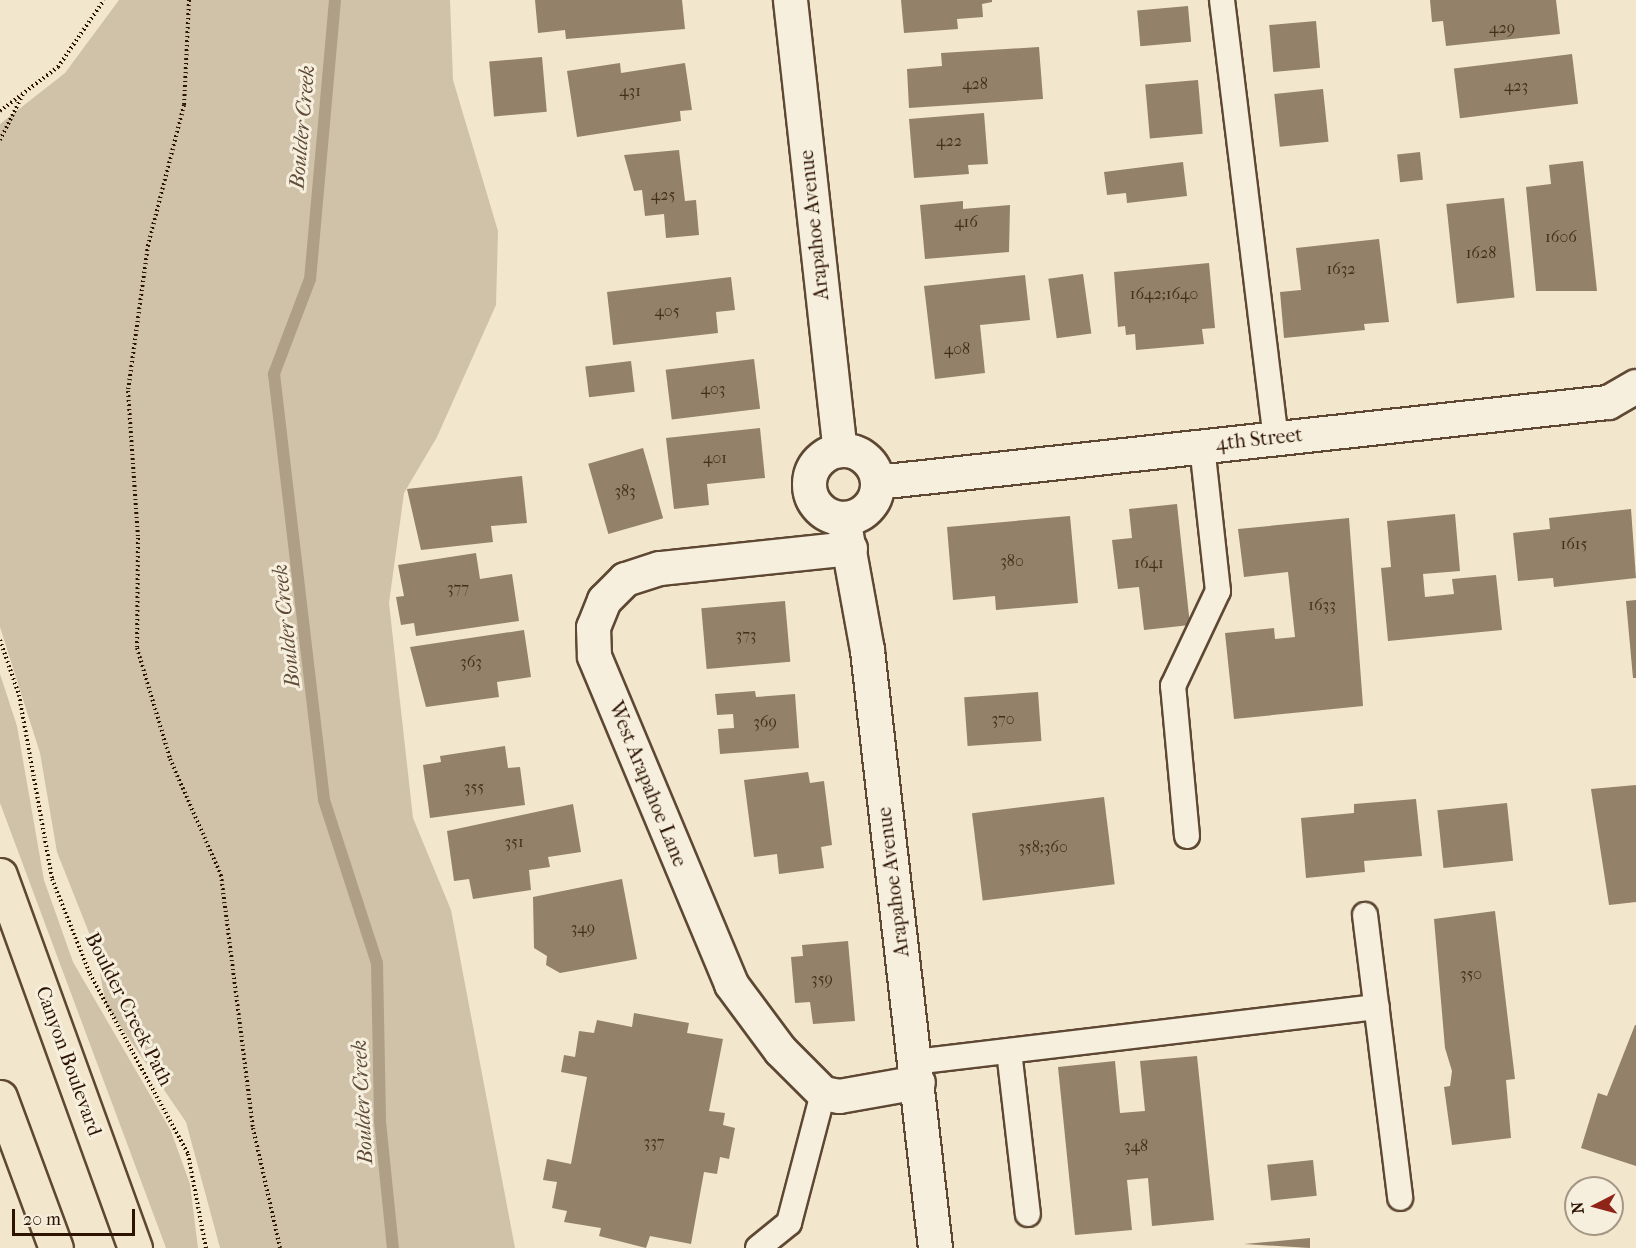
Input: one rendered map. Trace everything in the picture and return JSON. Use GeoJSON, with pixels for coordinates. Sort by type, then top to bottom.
{"type":"FeatureCollection","features":[{"type":"Feature","properties":{"kind":"main road","name":"Canyon Boulevard"},"geometry":{"type":"LineString","coordinates":[[0,875],[135,1248]]}},
{"type":"Feature","properties":{"kind":"main road"},"geometry":{"type":"LineString","coordinates":[[0,1097],[56,1248]]}},
{"type":"Feature","properties":{"kind":"street","name":"Arapahoe Avenue"},"geometry":{"type":"LineString","coordinates":[[790,0],[840,450]]}},
{"type":"Feature","properties":{"kind":"street","name":"4th Street"},"geometry":{"type":"LineString","coordinates":[[877,482],[1276,436],[1608,402],[1636,386]]}},
{"type":"Feature","properties":{"kind":"street"},"geometry":{"type":"LineString","coordinates":[[840,450],[861,454],[877,482],[868,507],[847,533],[816,505],[810,486],[820,458],[840,450]]}},
{"type":"Feature","properties":{"kind":"street","name":"Arapahoe Avenue"},"geometry":{"type":"LineString","coordinates":[[847,533],[916,1072],[935,1248]]}},
{"type":"Feature","properties":{"kind":"street","name":"West Arapahoe Lane"},"geometry":{"type":"LineString","coordinates":[[823,1094],[780,1050],[731,984],[594,656],[593,627],[604,600],[625,579],[659,568],[847,533]]}},
{"type":"Feature","properties":{"kind":"street"},"geometry":{"type":"LineString","coordinates":[[823,1094],[839,1096],[916,1072]]}},
{"type":"Feature","properties":{"kind":"lane"},"geometry":{"type":"LineString","coordinates":[[1222,0],[1276,436]]}},
{"type":"Feature","properties":{"kind":"lane"},"geometry":{"type":"LineString","coordinates":[[1187,836],[1173,686],[1218,591],[1202,445]]}},
{"type":"Feature","properties":{"kind":"lane"},"geometry":{"type":"LineString","coordinates":[[1365,915],[1400,1198]]}},
{"type":"Feature","properties":{"kind":"lane"},"geometry":{"type":"LineString","coordinates":[[916,1072],[1009,1051],[1377,1007]]}},
{"type":"Feature","properties":{"kind":"lane"},"geometry":{"type":"LineString","coordinates":[[1009,1051],[1028,1214]]}},
{"type":"Feature","properties":{"kind":"lane"},"geometry":{"type":"LineString","coordinates":[[758,1248],[789,1223],[823,1094]]}},
{"type":"Feature","properties":{"kind":"path"},"geometry":{"type":"LineString","coordinates":[[0,111],[58,67],[104,0]]}},
{"type":"Feature","properties":{"kind":"path"},"geometry":{"type":"LineString","coordinates":[[189,0],[184,105],[148,245],[128,390],[138,538],[137,648],[170,759],[221,875],[253,1128],[280,1248]]}},
{"type":"Feature","properties":{"kind":"path"},"geometry":{"type":"LineString","coordinates":[[0,140],[23,93]]}},
{"type":"Feature","properties":{"kind":"path","name":"Boulder Creek Path"},"geometry":{"type":"LineString","coordinates":[[0,640],[19,695],[52,879],[90,974],[188,1154],[206,1248]]}},
{"type":"Feature","properties":{"kind":"shaded area"},"geometry":{"type":"Polygon","coordinates":[[[119,0],[450,0],[453,80],[498,231],[496,305],[437,437],[404,493],[389,603],[413,818],[451,910],[515,1248],[220,1248],[186,1122],[106,1005],[95,948],[57,852],[40,753],[0,627],[0,124],[65,73],[119,0]]]}},
{"type":"Feature","properties":{"kind":"shaded area"},"geometry":{"type":"Polygon","coordinates":[[[0,674],[17,726],[44,880],[73,962],[171,1131],[190,1184],[198,1248],[166,1248],[0,803],[0,674]]]}},
{"type":"Feature","properties":{"kind":"building"},"geometry":{"type":"Polygon","coordinates":[[[535,0],[682,0],[685,29],[566,39],[565,30],[538,33],[535,0]]]}},
{"type":"Feature","properties":{"kind":"building"},"geometry":{"type":"Polygon","coordinates":[[[901,0],[992,0],[992,2],[982,4],[983,17],[957,19],[958,29],[904,33],[901,0]]]}},
{"type":"Feature","properties":{"kind":"building"},"geometry":{"type":"Polygon","coordinates":[[[1430,0],[1556,0],[1560,34],[1446,46],[1443,21],[1432,22],[1430,0]]]}},
{"type":"Feature","properties":{"kind":"building"},"geometry":{"type":"Polygon","coordinates":[[[1188,6],[1191,42],[1140,46],[1137,10],[1188,6]]]}},
{"type":"Feature","properties":{"kind":"building"},"geometry":{"type":"Polygon","coordinates":[[[1316,21],[1320,68],[1273,72],[1269,25],[1316,21]]]}},
{"type":"Feature","properties":{"kind":"building"},"geometry":{"type":"Polygon","coordinates":[[[1039,47],[1043,99],[909,108],[907,69],[942,66],[941,53],[1039,47]]]}},
{"type":"Feature","properties":{"kind":"building"},"geometry":{"type":"Polygon","coordinates":[[[1572,54],[1578,104],[1460,118],[1454,69],[1572,54]]]}},
{"type":"Feature","properties":{"kind":"building"},"geometry":{"type":"Polygon","coordinates":[[[542,57],[547,112],[494,116],[489,62],[542,57]]]}},
{"type":"Feature","properties":{"kind":"building"},"geometry":{"type":"Polygon","coordinates":[[[620,63],[621,73],[685,63],[692,110],[680,111],[681,121],[577,137],[567,71],[620,63]]]}},
{"type":"Feature","properties":{"kind":"building"},"geometry":{"type":"Polygon","coordinates":[[[1198,80],[1203,134],[1150,138],[1145,85],[1198,80]]]}},
{"type":"Feature","properties":{"kind":"building"},"geometry":{"type":"Polygon","coordinates":[[[1323,89],[1329,142],[1280,147],[1274,94],[1323,89]]]}},
{"type":"Feature","properties":{"kind":"building"},"geometry":{"type":"Polygon","coordinates":[[[984,113],[988,164],[968,165],[969,174],[914,178],[909,119],[984,113]]]}},
{"type":"Feature","properties":{"kind":"building"},"geometry":{"type":"Polygon","coordinates":[[[679,150],[685,201],[696,200],[699,235],[666,238],[664,214],[645,216],[642,190],[634,191],[624,155],[679,150]]]}},
{"type":"Feature","properties":{"kind":"building"},"geometry":{"type":"Polygon","coordinates":[[[1420,152],[1423,180],[1400,182],[1397,154],[1420,152]]]}},
{"type":"Feature","properties":{"kind":"building"},"geometry":{"type":"Polygon","coordinates":[[[1583,161],[1597,291],[1536,291],[1526,187],[1551,184],[1549,165],[1583,161]]]}},
{"type":"Feature","properties":{"kind":"building"},"geometry":{"type":"Polygon","coordinates":[[[1183,162],[1187,196],[1127,203],[1126,193],[1107,195],[1104,172],[1183,162]]]}},
{"type":"Feature","properties":{"kind":"building"},"geometry":{"type":"Polygon","coordinates":[[[1504,198],[1514,297],[1457,304],[1446,204],[1504,198]]]}},
{"type":"Feature","properties":{"kind":"building"},"geometry":{"type":"Polygon","coordinates":[[[963,201],[963,209],[1010,205],[1009,252],[925,259],[920,205],[963,201]]]}},
{"type":"Feature","properties":{"kind":"building"},"geometry":{"type":"Polygon","coordinates":[[[1379,239],[1389,322],[1364,324],[1365,330],[1284,338],[1280,292],[1301,290],[1296,248],[1379,239]]]}},
{"type":"Feature","properties":{"kind":"building"},"geometry":{"type":"Polygon","coordinates":[[[1209,263],[1215,328],[1202,329],[1204,344],[1136,350],[1135,334],[1126,335],[1125,326],[1118,327],[1114,272],[1209,263]]]}},
{"type":"Feature","properties":{"kind":"building"},"geometry":{"type":"Polygon","coordinates":[[[1083,274],[1091,333],[1057,338],[1048,279],[1083,274]]]}},
{"type":"Feature","properties":{"kind":"building"},"geometry":{"type":"Polygon","coordinates":[[[1025,275],[1030,320],[980,325],[985,373],[935,379],[924,286],[1025,275]]]}},
{"type":"Feature","properties":{"kind":"building"},"geometry":{"type":"Polygon","coordinates":[[[731,277],[735,310],[716,312],[718,333],[613,345],[607,292],[731,277]]]}},
{"type":"Feature","properties":{"kind":"building"},"geometry":{"type":"Polygon","coordinates":[[[754,359],[760,409],[672,419],[666,370],[754,359]]]}},
{"type":"Feature","properties":{"kind":"building"},"geometry":{"type":"Polygon","coordinates":[[[631,361],[635,392],[589,397],[585,367],[631,361]]]}},
{"type":"Feature","properties":{"kind":"building"},"geometry":{"type":"Polygon","coordinates":[[[760,428],[765,478],[707,484],[709,505],[674,509],[666,438],[760,428]]]}},
{"type":"Feature","properties":{"kind":"building"},"geometry":{"type":"Polygon","coordinates":[[[643,448],[663,518],[608,534],[588,464],[643,448]]]}},
{"type":"Feature","properties":{"kind":"building"},"geometry":{"type":"Polygon","coordinates":[[[522,476],[527,523],[491,526],[493,542],[421,550],[407,489],[522,476]]]}},
{"type":"Feature","properties":{"kind":"building"},"geometry":{"type":"Polygon","coordinates":[[[1177,504],[1190,625],[1144,630],[1139,587],[1118,589],[1112,540],[1132,538],[1129,509],[1177,504]]]}},
{"type":"Feature","properties":{"kind":"building"},"geometry":{"type":"Polygon","coordinates":[[[1631,509],[1636,578],[1554,587],[1553,578],[1518,581],[1513,533],[1550,529],[1549,518],[1631,509]]]}},
{"type":"Feature","properties":{"kind":"building"},"geometry":{"type":"Polygon","coordinates":[[[1455,514],[1460,571],[1423,574],[1425,597],[1454,594],[1452,579],[1496,575],[1502,630],[1388,641],[1381,568],[1391,567],[1387,521],[1455,514]]]}},
{"type":"Feature","properties":{"kind":"building"},"geometry":{"type":"Polygon","coordinates":[[[1070,516],[1078,603],[996,610],[995,596],[953,600],[947,527],[1070,516]]]}},
{"type":"Feature","properties":{"kind":"building"},"geometry":{"type":"Polygon","coordinates":[[[1349,518],[1363,706],[1234,719],[1225,633],[1274,628],[1275,639],[1295,637],[1288,572],[1244,577],[1238,529],[1349,518]]]}},
{"type":"Feature","properties":{"kind":"building"},"geometry":{"type":"Polygon","coordinates":[[[476,553],[480,579],[512,574],[519,621],[416,636],[414,623],[401,625],[396,597],[404,596],[398,565],[476,553]]]}},
{"type":"Feature","properties":{"kind":"building"},"geometry":{"type":"Polygon","coordinates":[[[1636,600],[1636,678],[1633,678],[1626,601],[1636,600]]]}},
{"type":"Feature","properties":{"kind":"building"},"geometry":{"type":"Polygon","coordinates":[[[785,601],[790,662],[707,669],[701,608],[785,601]]]}},
{"type":"Feature","properties":{"kind":"building"},"geometry":{"type":"Polygon","coordinates":[[[524,630],[531,677],[497,682],[499,697],[426,707],[410,647],[524,630]]]}},
{"type":"Feature","properties":{"kind":"building"},"geometry":{"type":"Polygon","coordinates":[[[755,691],[756,697],[795,694],[799,748],[720,754],[718,729],[734,728],[733,714],[717,715],[715,694],[755,691]]]}},
{"type":"Feature","properties":{"kind":"building"},"geometry":{"type":"Polygon","coordinates":[[[1038,692],[1041,741],[968,746],[964,697],[1038,692]]]}},
{"type":"Feature","properties":{"kind":"building"},"geometry":{"type":"Polygon","coordinates":[[[505,746],[508,768],[520,767],[525,805],[430,818],[423,765],[441,762],[440,756],[505,746]]]}},
{"type":"Feature","properties":{"kind":"building"},"geometry":{"type":"Polygon","coordinates":[[[808,772],[810,783],[824,781],[832,845],[821,847],[824,868],[779,874],[777,854],[754,857],[744,780],[808,772]]]}},
{"type":"Feature","properties":{"kind":"building"},"geometry":{"type":"Polygon","coordinates":[[[1636,785],[1636,902],[1609,905],[1591,789],[1636,785]]]}},
{"type":"Feature","properties":{"kind":"building"},"geometry":{"type":"Polygon","coordinates":[[[1104,797],[1115,884],[983,901],[972,813],[1104,797]]]}},
{"type":"Feature","properties":{"kind":"building"},"geometry":{"type":"Polygon","coordinates":[[[1416,799],[1422,856],[1364,861],[1365,872],[1306,878],[1301,818],[1354,813],[1354,804],[1416,799]]]}},
{"type":"Feature","properties":{"kind":"building"},"geometry":{"type":"Polygon","coordinates":[[[1507,803],[1513,861],[1443,868],[1437,810],[1507,803]]]}},
{"type":"Feature","properties":{"kind":"building"},"geometry":{"type":"Polygon","coordinates":[[[573,804],[581,852],[548,857],[550,867],[529,870],[531,890],[473,899],[469,879],[454,881],[447,831],[573,804]]]}},
{"type":"Feature","properties":{"kind":"building"},"geometry":{"type":"Polygon","coordinates":[[[622,879],[637,959],[560,973],[546,965],[547,956],[534,948],[533,897],[622,879]]]}},
{"type":"Feature","properties":{"kind":"building"},"geometry":{"type":"Polygon","coordinates":[[[1495,911],[1515,1079],[1506,1080],[1511,1138],[1452,1145],[1444,1087],[1450,1086],[1452,1071],[1445,1048],[1434,919],[1495,911]]]}},
{"type":"Feature","properties":{"kind":"building"},"geometry":{"type":"Polygon","coordinates":[[[848,941],[855,1021],[813,1024],[810,1002],[795,1003],[791,957],[803,956],[802,945],[848,941]]]}},
{"type":"Feature","properties":{"kind":"building"},"geometry":{"type":"Polygon","coordinates":[[[634,1013],[689,1023],[687,1033],[723,1039],[709,1111],[725,1113],[723,1125],[735,1128],[729,1159],[720,1157],[717,1174],[704,1172],[691,1244],[650,1236],[646,1248],[599,1236],[601,1228],[564,1222],[567,1211],[552,1208],[557,1182],[543,1180],[547,1159],[571,1164],[587,1077],[561,1072],[564,1055],[575,1057],[579,1031],[594,1033],[597,1020],[632,1027],[634,1013]]]}},
{"type":"Feature","properties":{"kind":"building"},"geometry":{"type":"Polygon","coordinates":[[[1635,1025],[1636,1166],[1581,1148],[1598,1093],[1607,1096],[1635,1025]]]}},
{"type":"Feature","properties":{"kind":"building"},"geometry":{"type":"Polygon","coordinates":[[[1197,1056],[1214,1220],[1152,1226],[1148,1178],[1127,1180],[1132,1230],[1075,1235],[1058,1067],[1115,1061],[1120,1113],[1145,1111],[1140,1061],[1197,1056]]]}},
{"type":"Feature","properties":{"kind":"building"},"geometry":{"type":"Polygon","coordinates":[[[1313,1160],[1317,1196],[1271,1201],[1267,1165],[1313,1160]]]}},
{"type":"Feature","properties":{"kind":"building"},"geometry":{"type":"Polygon","coordinates":[[[1310,1238],[1310,1248],[1244,1244],[1310,1238]]]}},
{"type":"Feature","properties":{"kind":"waterway","name":"Boulder Creek"},"geometry":{"type":"LineString","coordinates":[[335,0],[310,279],[274,374],[324,800],[377,963],[380,1121],[393,1248]]}}]}
